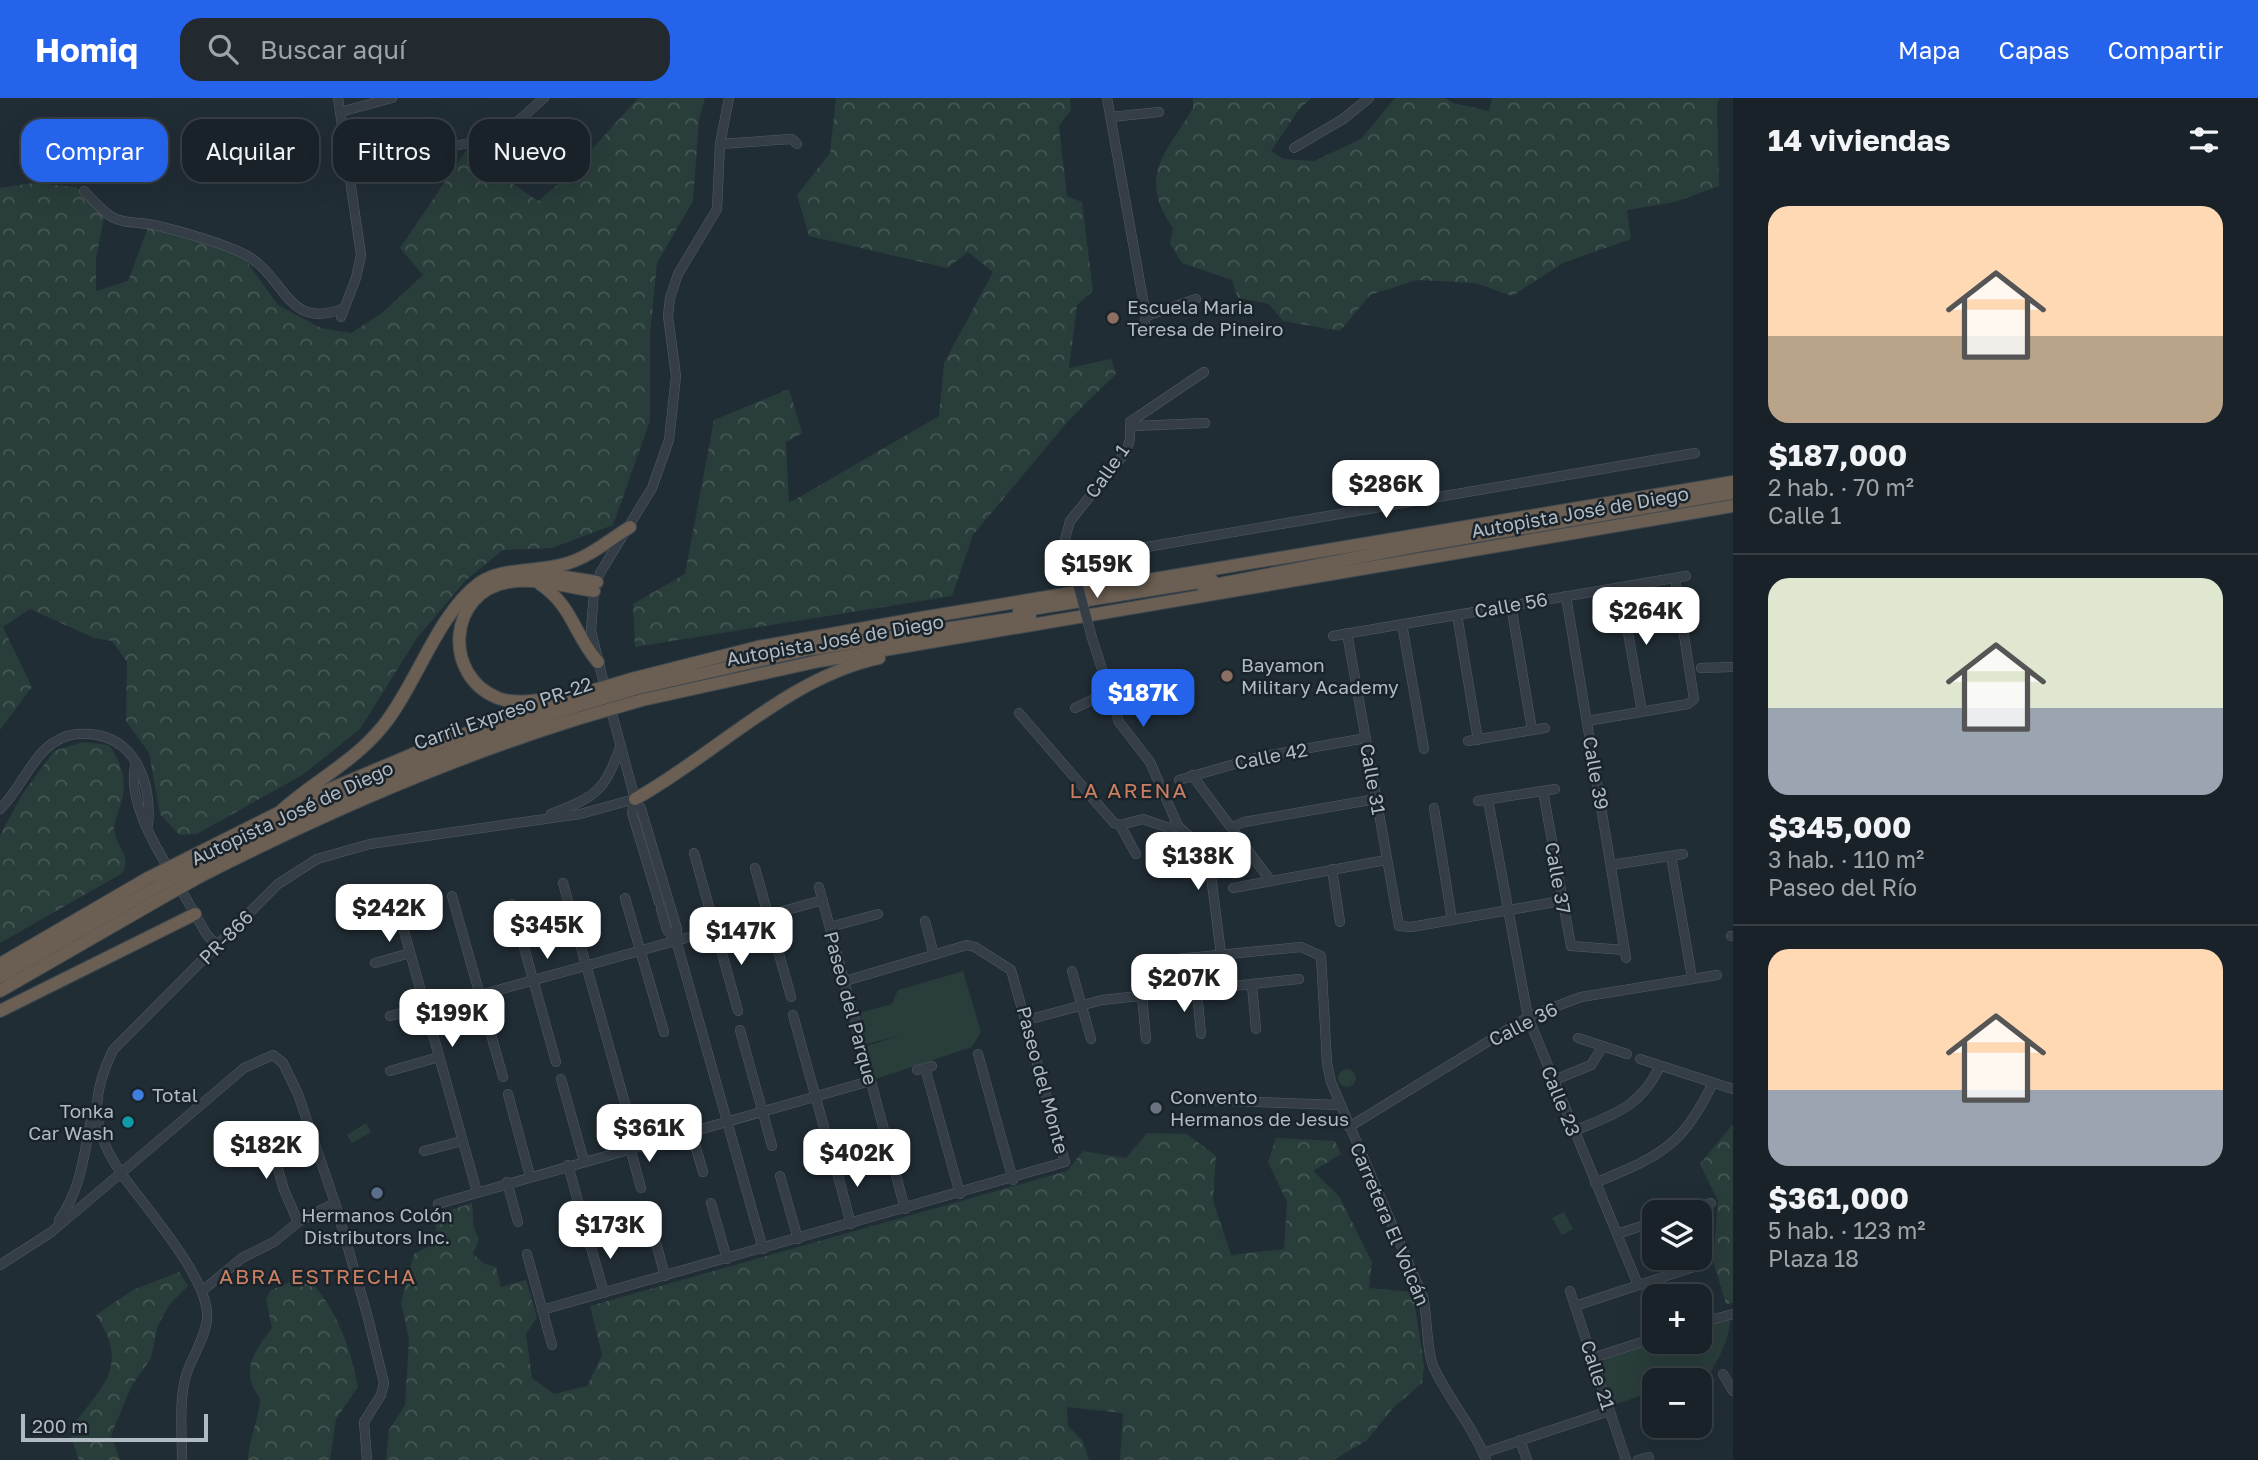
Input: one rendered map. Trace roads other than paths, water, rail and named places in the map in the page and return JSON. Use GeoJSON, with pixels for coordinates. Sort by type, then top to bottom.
{"type":"FeatureCollection","features":[{"type":"Feature","properties":{"kind":"highway","name":"Autopista José de Diego"},"geometry":{"type":"LineString","coordinates":[[0,991],[154,888],[193,867],[295,829],[574,704],[638,689],[758,647],[1733,482]]}},
{"type":"Feature","properties":{"kind":"highway"},"geometry":{"type":"LineString","coordinates":[[638,689],[812,649],[1192,589],[1417,546],[1733,493]]}},
{"type":"Feature","properties":{"kind":"highway","name":"Autopista José de Diego"},"geometry":{"type":"LineString","coordinates":[[0,964],[193,867],[281,811],[444,741],[574,704],[638,689],[755,673],[1733,506]]}},
{"type":"Feature","properties":{"kind":"highway"},"geometry":{"type":"LineString","coordinates":[[574,704],[520,702],[499,698],[475,682],[458,651],[463,616],[481,594],[503,583],[534,577],[583,557],[630,527]]}},
{"type":"Feature","properties":{"kind":"highway"},"geometry":{"type":"LineString","coordinates":[[281,811],[340,769],[381,728],[407,693],[451,614],[472,589],[495,576],[534,577],[596,586]]}},
{"type":"Feature","properties":{"kind":"highway"},"geometry":{"type":"LineString","coordinates":[[534,577],[555,595],[568,611],[583,646],[597,662]]}},
{"type":"Feature","properties":{"kind":"highway"},"geometry":{"type":"LineString","coordinates":[[635,799],[778,705],[831,676],[870,660],[949,645],[983,633]]}},
{"type":"Feature","properties":{"kind":"highway"},"geometry":{"type":"LineString","coordinates":[[0,977],[154,888]]}},
{"type":"Feature","properties":{"kind":"highway"},"geometry":{"type":"LineString","coordinates":[[0,1012],[195,914]]}},
{"type":"Feature","properties":{"kind":"street"},"geometry":{"type":"LineString","coordinates":[[338,98],[341,119]]}},
{"type":"Feature","properties":{"kind":"street"},"geometry":{"type":"LineString","coordinates":[[340,112],[392,98]]}},
{"type":"Feature","properties":{"kind":"street"},"geometry":{"type":"LineString","coordinates":[[455,147],[477,142],[508,128],[544,98]]}},
{"type":"Feature","properties":{"kind":"street"},"geometry":{"type":"LineString","coordinates":[[729,98],[720,144],[716,209],[678,274],[670,298],[668,316],[676,376],[669,440],[652,488],[596,586],[591,631],[635,799],[647,829],[677,929],[676,940],[763,1249]]}},
{"type":"Feature","properties":{"kind":"street"},"geometry":{"type":"LineString","coordinates":[[1107,98],[1146,316],[1143,332]]}},
{"type":"Feature","properties":{"kind":"street"},"geometry":{"type":"LineString","coordinates":[[1294,148],[1343,119],[1369,98]]}},
{"type":"Feature","properties":{"kind":"street"},"geometry":{"type":"LineString","coordinates":[[1111,117],[1159,112]]}},
{"type":"Feature","properties":{"kind":"street"},"geometry":{"type":"LineString","coordinates":[[720,144],[778,138],[792,139],[797,144]]}},
{"type":"Feature","properties":{"kind":"street"},"geometry":{"type":"LineString","coordinates":[[84,191],[111,216],[120,220],[155,225],[248,257],[267,272],[293,304],[318,316],[343,312],[356,278],[361,255],[351,182]]}},
{"type":"Feature","properties":{"kind":"street"},"geometry":{"type":"LineString","coordinates":[[1146,316],[1196,299]]}},
{"type":"Feature","properties":{"kind":"street"},"geometry":{"type":"LineString","coordinates":[[1204,372],[1130,422],[1135,426],[1205,423]]}},
{"type":"Feature","properties":{"kind":"street","name":"Calle 1"},"geometry":{"type":"LineString","coordinates":[[1130,422],[1126,452],[1070,521],[1065,539],[1107,693],[1119,722],[1150,762],[1178,826]]}},
{"type":"Feature","properties":{"kind":"street"},"geometry":{"type":"LineString","coordinates":[[1073,565],[1695,453]]}},
{"type":"Feature","properties":{"kind":"street","name":"Calle 56"},"geometry":{"type":"LineString","coordinates":[[1333,635],[1686,576]]}},
{"type":"Feature","properties":{"kind":"street"},"geometry":{"type":"LineString","coordinates":[[1587,721],[1688,704],[1694,699],[1675,578]]}},
{"type":"Feature","properties":{"kind":"street"},"geometry":{"type":"LineString","coordinates":[[1620,587],[1642,712]]}},
{"type":"Feature","properties":{"kind":"street","name":"Calle 39"},"geometry":{"type":"LineString","coordinates":[[1566,596],[1626,954],[1591,947]]}},
{"type":"Feature","properties":{"kind":"street"},"geometry":{"type":"LineString","coordinates":[[1511,606],[1532,730]]}},
{"type":"Feature","properties":{"kind":"street"},"geometry":{"type":"LineString","coordinates":[[1457,615],[1473,740],[1545,728]]}},
{"type":"Feature","properties":{"kind":"street"},"geometry":{"type":"LineString","coordinates":[[1402,624],[1424,749]]}},
{"type":"Feature","properties":{"kind":"street","name":"Calle 31"},"geometry":{"type":"LineString","coordinates":[[1347,633],[1399,926],[1452,920]]}},
{"type":"Feature","properties":{"kind":"street"},"geometry":{"type":"LineString","coordinates":[[1702,668],[1733,667]]}},
{"type":"Feature","properties":{"kind":"street"},"geometry":{"type":"LineString","coordinates":[[1075,708],[1107,693]]}},
{"type":"Feature","properties":{"kind":"street"},"geometry":{"type":"LineString","coordinates":[[1019,713],[1114,823],[1120,825],[1143,819],[1169,828],[1178,826],[1199,845],[1210,868],[1221,954]]}},
{"type":"Feature","properties":{"kind":"street"},"geometry":{"type":"LineString","coordinates":[[0,809],[15,794],[46,748],[62,737],[82,733],[123,744],[141,772],[148,825],[160,855],[195,914],[218,946]]}},
{"type":"Feature","properties":{"kind":"street","name":"Calle 42"},"geometry":{"type":"LineString","coordinates":[[1179,780],[1259,757],[1366,738]]}},
{"type":"Feature","properties":{"kind":"street"},"geometry":{"type":"LineString","coordinates":[[538,819],[597,793],[608,780],[621,743]]}},
{"type":"Feature","properties":{"kind":"street"},"geometry":{"type":"LineString","coordinates":[[1192,775],[1270,880]]}},
{"type":"Feature","properties":{"kind":"street"},"geometry":{"type":"LineString","coordinates":[[1543,790],[1555,789]]}},
{"type":"Feature","properties":{"kind":"street","name":"Calle 23"},"geometry":{"type":"LineString","coordinates":[[1543,790],[1483,800],[1528,1017],[1638,1285]]}},
{"type":"Feature","properties":{"kind":"street","name":"Calle 37"},"geometry":{"type":"LineString","coordinates":[[1543,790],[1571,946],[1591,947]]}},
{"type":"Feature","properties":{"kind":"street"},"geometry":{"type":"LineString","coordinates":[[635,799],[632,813],[648,869],[667,930],[676,940]]}},
{"type":"Feature","properties":{"kind":"street","name":"PR-866"},"geometry":{"type":"LineString","coordinates":[[202,1291],[197,1278],[121,1173],[102,1139],[97,1118],[97,1092],[113,1050],[278,884],[317,859],[370,844],[580,814],[635,799]]}},
{"type":"Feature","properties":{"kind":"street"},"geometry":{"type":"LineString","coordinates":[[1232,827],[1244,822],[1376,799]]}},
{"type":"Feature","properties":{"kind":"street"},"geometry":{"type":"LineString","coordinates":[[1434,808],[1452,920],[1561,901]]}},
{"type":"Feature","properties":{"kind":"street"},"geometry":{"type":"LineString","coordinates":[[1120,825],[1136,854]]}},
{"type":"Feature","properties":{"kind":"street"},"geometry":{"type":"LineString","coordinates":[[694,853],[738,1011]]}},
{"type":"Feature","properties":{"kind":"street"},"geometry":{"type":"LineString","coordinates":[[1611,865],[1683,853]]}},
{"type":"Feature","properties":{"kind":"street"},"geometry":{"type":"LineString","coordinates":[[1671,856],[1692,978]]}},
{"type":"Feature","properties":{"kind":"street"},"geometry":{"type":"LineString","coordinates":[[1233,888],[1386,860]]}},
{"type":"Feature","properties":{"kind":"street"},"geometry":{"type":"LineString","coordinates":[[1332,869],[1336,916]]}},
{"type":"Feature","properties":{"kind":"street"},"geometry":{"type":"LineString","coordinates":[[759,871],[791,997]]}},
{"type":"Feature","properties":{"kind":"street"},"geometry":{"type":"LineString","coordinates":[[564,883],[634,1147],[641,1188]]}},
{"type":"Feature","properties":{"kind":"street","name":"Paseo del Parque"},"geometry":{"type":"LineString","coordinates":[[820,887],[905,1209]]}},
{"type":"Feature","properties":{"kind":"street"},"geometry":{"type":"LineString","coordinates":[[452,896],[503,1077]]}},
{"type":"Feature","properties":{"kind":"street"},"geometry":{"type":"LineString","coordinates":[[625,898],[665,1032]]}},
{"type":"Feature","properties":{"kind":"street"},"geometry":{"type":"LineString","coordinates":[[390,1016],[480,995],[823,900]]}},
{"type":"Feature","properties":{"kind":"street"},"geometry":{"type":"LineString","coordinates":[[512,904],[556,1062]]}},
{"type":"Feature","properties":{"kind":"street"},"geometry":{"type":"LineString","coordinates":[[399,913],[477,1192]]}},
{"type":"Feature","properties":{"kind":"street"},"geometry":{"type":"LineString","coordinates":[[830,927],[878,914]]}},
{"type":"Feature","properties":{"kind":"street"},"geometry":{"type":"LineString","coordinates":[[925,921],[934,955]]}},
{"type":"Feature","properties":{"kind":"street","name":"Paseo del Monte"},"geometry":{"type":"LineString","coordinates":[[542,1310],[1013,1180],[1065,1162],[1011,970],[975,947],[967,945],[845,981]]}},
{"type":"Feature","properties":{"kind":"street","name":"Carretera El Volcán"},"geometry":{"type":"LineString","coordinates":[[1177,959],[1301,947],[1321,956],[1326,1063],[1340,1105],[1423,1297],[1432,1365],[1484,1457]]}},
{"type":"Feature","properties":{"kind":"street"},"geometry":{"type":"LineString","coordinates":[[375,963],[410,953]]}},
{"type":"Feature","properties":{"kind":"street"},"geometry":{"type":"LineString","coordinates":[[1072,971],[1091,1040]]}},
{"type":"Feature","properties":{"kind":"street","name":"Calle 36"},"geometry":{"type":"LineString","coordinates":[[1349,1126],[1528,1017],[1581,997],[1717,975]]}},
{"type":"Feature","properties":{"kind":"street"},"geometry":{"type":"LineString","coordinates":[[1027,1020],[1081,1005],[1299,979]]}},
{"type":"Feature","properties":{"kind":"street"},"geometry":{"type":"LineString","coordinates":[[1252,985],[1256,1029]]}},
{"type":"Feature","properties":{"kind":"street"},"geometry":{"type":"LineString","coordinates":[[1197,991],[1202,1034]]}},
{"type":"Feature","properties":{"kind":"street"},"geometry":{"type":"LineString","coordinates":[[1142,996],[1146,1039]]}},
{"type":"Feature","properties":{"kind":"street"},"geometry":{"type":"LineString","coordinates":[[793,1015],[825,1131]]}},
{"type":"Feature","properties":{"kind":"street"},"geometry":{"type":"LineString","coordinates":[[740,1030],[772,1146]]}},
{"type":"Feature","properties":{"kind":"street"},"geometry":{"type":"LineString","coordinates":[[1578,1038],[1627,1054]]}},
{"type":"Feature","properties":{"kind":"street"},"geometry":{"type":"LineString","coordinates":[[1552,1081],[1591,1065],[1603,1046]]}},
{"type":"Feature","properties":{"kind":"street"},"geometry":{"type":"LineString","coordinates":[[978,1054],[1013,1180]]}},
{"type":"Feature","properties":{"kind":"street"},"geometry":{"type":"LineString","coordinates":[[0,1265],[48,1234],[244,1069],[273,1055],[283,1063],[298,1094],[335,1203],[368,1314],[384,1383],[381,1395],[363,1422],[367,1460]]}},
{"type":"Feature","properties":{"kind":"street"},"geometry":{"type":"LineString","coordinates":[[390,1071],[439,1058]]}},
{"type":"Feature","properties":{"kind":"street"},"geometry":{"type":"LineString","coordinates":[[1640,1059],[1733,1089]]}},
{"type":"Feature","properties":{"kind":"street"},"geometry":{"type":"LineString","coordinates":[[1574,1131],[1624,1110],[1639,1099],[1650,1087],[1660,1066]]}},
{"type":"Feature","properties":{"kind":"street"},"geometry":{"type":"LineString","coordinates":[[925,1068],[960,1194]]}},
{"type":"Feature","properties":{"kind":"street"},"geometry":{"type":"LineString","coordinates":[[561,1079],[583,1161]]}},
{"type":"Feature","properties":{"kind":"street"},"geometry":{"type":"LineString","coordinates":[[438,1204],[507,1182],[870,1081]]}},
{"type":"Feature","properties":{"kind":"street"},"geometry":{"type":"LineString","coordinates":[[1595,1183],[1647,1161],[1675,1142],[1694,1121],[1713,1083]]}},
{"type":"Feature","properties":{"kind":"street"},"geometry":{"type":"LineString","coordinates":[[48,1234],[69,1207],[80,1177],[97,1092]]}},
{"type":"Feature","properties":{"kind":"street"},"geometry":{"type":"LineString","coordinates":[[508,1094],[530,1176]]}},
{"type":"Feature","properties":{"kind":"street"},"geometry":{"type":"LineString","coordinates":[[1176,1099],[1340,1105]]}},
{"type":"Feature","properties":{"kind":"street"},"geometry":{"type":"LineString","coordinates":[[266,1128],[284,1190],[298,1222]]}},
{"type":"Feature","properties":{"kind":"street"},"geometry":{"type":"LineString","coordinates":[[691,1131],[702,1172]]}},
{"type":"Feature","properties":{"kind":"street"},"geometry":{"type":"LineString","coordinates":[[425,1151],[462,1141]]}},
{"type":"Feature","properties":{"kind":"street"},"geometry":{"type":"LineString","coordinates":[[834,1161],[851,1224]]}},
{"type":"Feature","properties":{"kind":"street"},"geometry":{"type":"LineString","coordinates":[[568,1165],[579,1205]]}},
{"type":"Feature","properties":{"kind":"street"},"geometry":{"type":"LineString","coordinates":[[780,1176],[798,1239]]}},
{"type":"Feature","properties":{"kind":"street"},"geometry":{"type":"LineString","coordinates":[[507,1182],[518,1222]]}},
{"type":"Feature","properties":{"kind":"street"},"geometry":{"type":"LineString","coordinates":[[1696,1196],[1698,1200]]}},
{"type":"Feature","properties":{"kind":"street"},"geometry":{"type":"LineString","coordinates":[[182,1460],[181,1403],[185,1378],[207,1317],[202,1291],[242,1258],[274,1242],[298,1222],[335,1203]]}},
{"type":"Feature","properties":{"kind":"street"},"geometry":{"type":"LineString","coordinates":[[711,1203],[727,1259]]}},
{"type":"Feature","properties":{"kind":"street"},"geometry":{"type":"LineString","coordinates":[[650,1220],[666,1276]]}},
{"type":"Feature","properties":{"kind":"street"},"geometry":{"type":"LineString","coordinates":[[1617,1234],[1642,1226]]}},
{"type":"Feature","properties":{"kind":"street"},"geometry":{"type":"LineString","coordinates":[[588,1237],[604,1293]]}},
{"type":"Feature","properties":{"kind":"street"},"geometry":{"type":"LineString","coordinates":[[527,1254],[552,1345]]}},
{"type":"Feature","properties":{"kind":"street"},"geometry":{"type":"LineString","coordinates":[[1575,1306],[1684,1270]]}},
{"type":"Feature","properties":{"kind":"street","name":"Calle 21"},"geometry":{"type":"LineString","coordinates":[[1570,1291],[1626,1460]]}},
{"type":"Feature","properties":{"kind":"street"},"geometry":{"type":"LineString","coordinates":[[1712,1320],[1733,1314]]}},
{"type":"Feature","properties":{"kind":"street"},"geometry":{"type":"LineString","coordinates":[[1592,1358],[1642,1342]]}},
{"type":"Feature","properties":{"kind":"street"},"geometry":{"type":"LineString","coordinates":[[1723,1374],[1733,1391]]}},
{"type":"Feature","properties":{"kind":"street"},"geometry":{"type":"LineString","coordinates":[[1484,1457],[1521,1440],[1609,1411]]}},
{"type":"Feature","properties":{"kind":"street"},"geometry":{"type":"LineString","coordinates":[[1521,1440],[1527,1460]]}},
{"type":"Feature","properties":{"kind":"street"},"geometry":{"type":"LineString","coordinates":[[1638,1460],[1649,1457]]}},
{"type":"Feature","properties":{"kind":"place","name":"Escuela Maria Teresa de Pineiro"},"geometry":{"type":"Point","coordinates":[1113,318]}},
{"type":"Feature","properties":{"kind":"place","name":"Bayamon Military Academy"},"geometry":{"type":"Point","coordinates":[1227,676]}},
{"type":"Feature","properties":{"kind":"place","name":"Total"},"geometry":{"type":"Point","coordinates":[138,1095]}},
{"type":"Feature","properties":{"kind":"place","name":"Convento Hermanos de Jesus"},"geometry":{"type":"Point","coordinates":[1156,1108]}},
{"type":"Feature","properties":{"kind":"place","name":"Tonka Car Wash"},"geometry":{"type":"Point","coordinates":[128,1122]}},
{"type":"Feature","properties":{"kind":"place","name":"Hermanos Colón Distributors Inc."},"geometry":{"type":"Point","coordinates":[377,1193]}},
{"type":"Feature","properties":{"kind":"district","name":"LA ARENA"},"geometry":{"type":"Point","coordinates":[1129,791]}},
{"type":"Feature","properties":{"kind":"district","name":"ABRA ESTRECHA"},"geometry":{"type":"Point","coordinates":[318,1277]}}]}
